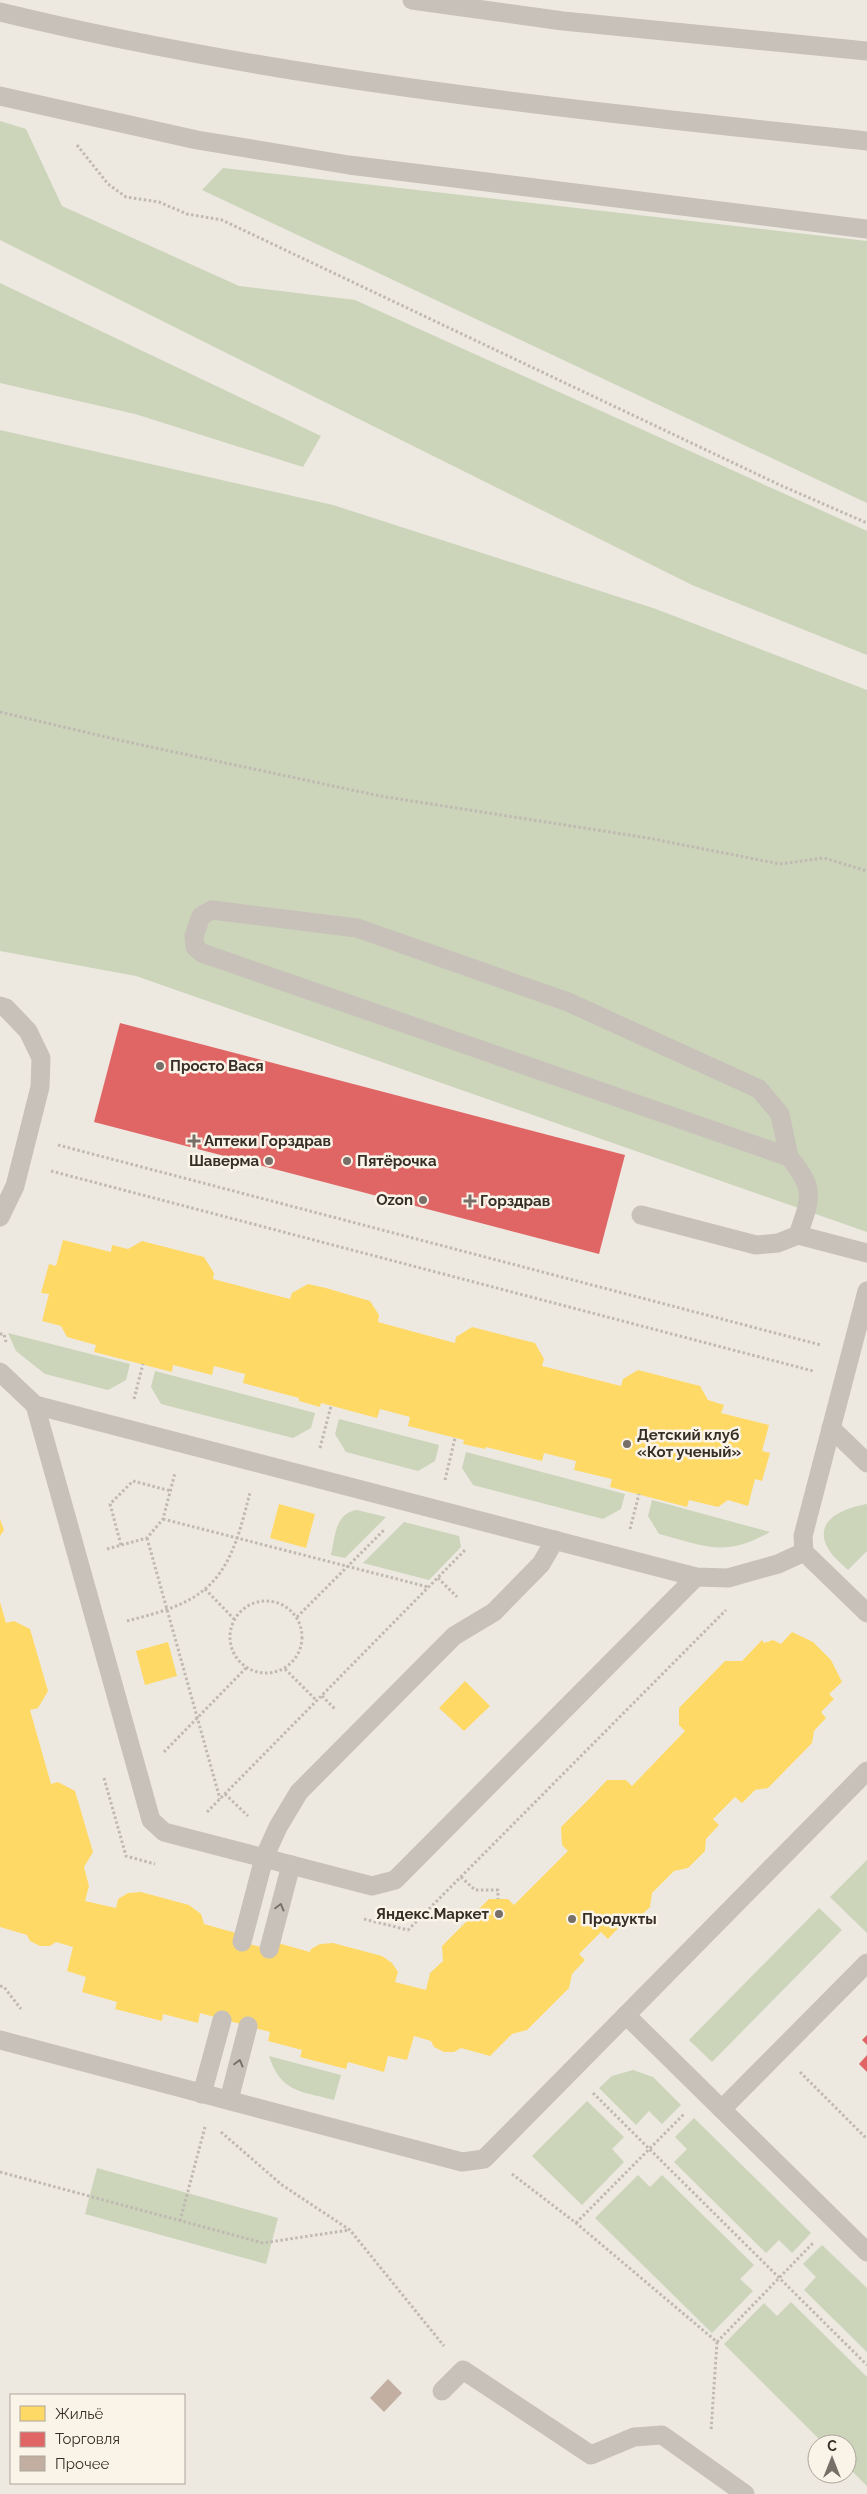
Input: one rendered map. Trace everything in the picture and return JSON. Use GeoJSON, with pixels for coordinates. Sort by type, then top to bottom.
{"type":"FeatureCollection","features":[{"type":"Feature","properties":{"kind":"lane"},"geometry":{"type":"LineString","coordinates":[[412,0],[563,21],[867,51]]}},
{"type":"Feature","properties":{"kind":"lane"},"geometry":{"type":"LineString","coordinates":[[0,12],[57,26],[259,64],[430,92],[867,140]]}},
{"type":"Feature","properties":{"kind":"lane"},"geometry":{"type":"LineString","coordinates":[[0,96],[197,140],[349,165],[867,229]]}},
{"type":"Feature","properties":{"kind":"lane"},"geometry":{"type":"LineString","coordinates":[[789,1157],[202,953],[195,947],[194,936],[201,916],[212,910],[357,928],[568,1002],[759,1089],[780,1114],[789,1157],[805,1177],[810,1201],[798,1235]]}},
{"type":"Feature","properties":{"kind":"lane"},"geometry":{"type":"LineString","coordinates":[[0,1006],[6,1008],[28,1031],[41,1058],[40,1087],[16,1186],[0,1217]]}},
{"type":"Feature","properties":{"kind":"lane"},"geometry":{"type":"LineString","coordinates":[[641,1215],[756,1245],[778,1244],[798,1235],[867,1253]]}},
{"type":"Feature","properties":{"kind":"lane"},"geometry":{"type":"LineString","coordinates":[[867,1291],[803,1536],[804,1552],[867,1613]]}},
{"type":"Feature","properties":{"kind":"lane"},"geometry":{"type":"LineString","coordinates":[[0,1372],[35,1405],[696,1577],[728,1578],[778,1564],[804,1552]]}},
{"type":"Feature","properties":{"kind":"lane"},"geometry":{"type":"LineString","coordinates":[[35,1405],[151,1820],[164,1832],[183,1837],[372,1886],[395,1880],[696,1577]]}},
{"type":"Feature","properties":{"kind":"lane"},"geometry":{"type":"LineString","coordinates":[[831,1428],[867,1463]]}},
{"type":"Feature","properties":{"kind":"lane"},"geometry":{"type":"LineString","coordinates":[[242,1942],[264,1858],[278,1826],[299,1792],[454,1636],[494,1612],[541,1564],[555,1540]]}},
{"type":"Feature","properties":{"kind":"lane"},"geometry":{"type":"LineString","coordinates":[[0,2040],[462,2162],[484,2159],[867,1771]]}},
{"type":"Feature","properties":{"kind":"lane"},"geometry":{"type":"LineString","coordinates":[[268,1949],[291,1865]]}},
{"type":"Feature","properties":{"kind":"lane"},"geometry":{"type":"LineString","coordinates":[[722,2109],[867,1963]]}},
{"type":"Feature","properties":{"kind":"lane"},"geometry":{"type":"LineString","coordinates":[[626,2015],[867,2252]]}},
{"type":"Feature","properties":{"kind":"lane"},"geometry":{"type":"LineString","coordinates":[[202,2094],[222,2020]]}},
{"type":"Feature","properties":{"kind":"lane"},"geometry":{"type":"LineString","coordinates":[[229,2100],[248,2026]]}},
{"type":"Feature","properties":{"kind":"lane"},"geometry":{"type":"LineString","coordinates":[[442,2391],[463,2370],[591,2455],[634,2437],[662,2435],[745,2494]]}},
{"type":"Feature","properties":{"kind":"path"},"geometry":{"type":"LineString","coordinates":[[52,108],[85,157],[108,184],[126,197],[159,202],[187,214],[222,220],[763,478],[867,523]]}},
{"type":"Feature","properties":{"kind":"path"},"geometry":{"type":"LineString","coordinates":[[0,712],[123,741],[380,796],[648,838],[780,864],[824,858],[867,871]]}},
{"type":"Feature","properties":{"kind":"path"},"geometry":{"type":"LineString","coordinates":[[28,1137],[851,1353]]}},
{"type":"Feature","properties":{"kind":"path"},"geometry":{"type":"LineString","coordinates":[[21,1163],[844,1379]]}},
{"type":"Feature","properties":{"kind":"path"},"geometry":{"type":"LineString","coordinates":[[133,1402],[143,1364]]}},
{"type":"Feature","properties":{"kind":"path"},"geometry":{"type":"LineString","coordinates":[[319,1451],[331,1406]]}},
{"type":"Feature","properties":{"kind":"path"},"geometry":{"type":"LineString","coordinates":[[444,1483],[456,1438]]}},
{"type":"Feature","properties":{"kind":"path"},"geometry":{"type":"LineString","coordinates":[[77,1557],[147,1538],[164,1519],[183,1443]]}},
{"type":"Feature","properties":{"kind":"path"},"geometry":{"type":"LineString","coordinates":[[98,1630],[167,1610],[205,1589],[226,1564],[238,1538],[258,1463]]}},
{"type":"Feature","properties":{"kind":"path"},"geometry":{"type":"LineString","coordinates":[[121,1544],[110,1504],[133,1481],[171,1491]]}},
{"type":"Feature","properties":{"kind":"path"},"geometry":{"type":"LineString","coordinates":[[629,1532],[639,1494]]}},
{"type":"Feature","properties":{"kind":"path"},"geometry":{"type":"LineString","coordinates":[[297,1617],[411,1503]]}},
{"type":"Feature","properties":{"kind":"path"},"geometry":{"type":"LineString","coordinates":[[164,1519],[429,1587]]}},
{"type":"Feature","properties":{"kind":"path"},"geometry":{"type":"LineString","coordinates":[[183,1837],[492,1524]]}},
{"type":"Feature","properties":{"kind":"path"},"geometry":{"type":"LineString","coordinates":[[147,1538],[220,1799]]}},
{"type":"Feature","properties":{"kind":"path"},"geometry":{"type":"LineString","coordinates":[[205,1589],[234,1619]]}},
{"type":"Feature","properties":{"kind":"path"},"geometry":{"type":"LineString","coordinates":[[265,1600],[284,1604],[297,1617],[303,1636],[298,1655],[285,1669],[266,1674],[246,1668],[233,1655],[229,1636],[234,1619],[247,1606],[265,1600]]}},
{"type":"Feature","properties":{"kind":"path"},"geometry":{"type":"LineString","coordinates":[[139,1777],[246,1668]]}},
{"type":"Feature","properties":{"kind":"path"},"geometry":{"type":"LineString","coordinates":[[285,1669],[317,1701]]}},
{"type":"Feature","properties":{"kind":"path"},"geometry":{"type":"LineString","coordinates":[[461,1877],[475,1890],[498,1890],[498,1899]]}},
{"type":"Feature","properties":{"kind":"path"},"geometry":{"type":"LineString","coordinates":[[0,1986],[4,1987],[21,2009]]}},
{"type":"Feature","properties":{"kind":"path"},"geometry":{"type":"LineString","coordinates":[[779,2052],[867,2139]]}},
{"type":"Feature","properties":{"kind":"path"},"geometry":{"type":"LineString","coordinates":[[587,2088],[867,2365]]}},
{"type":"Feature","properties":{"kind":"path"},"geometry":{"type":"LineString","coordinates":[[576,2223],[691,2107]]}},
{"type":"Feature","properties":{"kind":"path"},"geometry":{"type":"LineString","coordinates":[[180,2221],[207,2120]]}},
{"type":"Feature","properties":{"kind":"path"},"geometry":{"type":"LineString","coordinates":[[215,2126],[282,2185],[350,2230],[463,2370]]}},
{"type":"Feature","properties":{"kind":"path"},"geometry":{"type":"LineString","coordinates":[[506,2169],[576,2223],[717,2342]]}},
{"type":"Feature","properties":{"kind":"path"},"geometry":{"type":"LineString","coordinates":[[0,2172],[263,2243],[350,2230]]}},
{"type":"Feature","properties":{"kind":"path"},"geometry":{"type":"LineString","coordinates":[[709,2469],[717,2342],[820,2235]]}},
{"type":"Feature","properties":{"kind":"green space"},"geometry":{"type":"Polygon","coordinates":[[[0,121],[26,129],[62,206],[239,286],[355,300],[867,531],[867,655],[692,585],[0,240],[0,121]]]}},
{"type":"Feature","properties":{"kind":"green space"},"geometry":{"type":"Polygon","coordinates":[[[223,168],[867,241],[867,503],[202,190],[223,168]]]}},
{"type":"Feature","properties":{"kind":"green space"},"geometry":{"type":"Polygon","coordinates":[[[0,283],[321,436],[303,467],[135,414],[0,383],[0,283]]]}},
{"type":"Feature","properties":{"kind":"green space"},"geometry":{"type":"Polygon","coordinates":[[[0,430],[333,505],[656,609],[867,690],[867,1232],[136,976],[0,951],[0,430]]]}},
{"type":"Feature","properties":{"kind":"green space"},"geometry":{"type":"Polygon","coordinates":[[[8,1333],[130,1364],[126,1380],[108,1390],[45,1374],[16,1351],[8,1333]]]}},
{"type":"Feature","properties":{"kind":"green space"},"geometry":{"type":"Polygon","coordinates":[[[155,1371],[315,1413],[311,1428],[293,1438],[161,1404],[151,1387],[155,1371]]]}},
{"type":"Feature","properties":{"kind":"green space"},"geometry":{"type":"Polygon","coordinates":[[[339,1419],[439,1445],[435,1461],[418,1471],[346,1452],[335,1434],[339,1419]]]}},
{"type":"Feature","properties":{"kind":"green space"},"geometry":{"type":"Polygon","coordinates":[[[466,1452],[625,1494],[621,1509],[603,1519],[473,1485],[462,1468],[466,1452]]]}},
{"type":"Feature","properties":{"kind":"green space"},"geometry":{"type":"Polygon","coordinates":[[[652,1500],[770,1532],[740,1545],[727,1547],[703,1545],[659,1534],[648,1516],[652,1500]]]}},
{"type":"Feature","properties":{"kind":"green space"},"geometry":{"type":"Polygon","coordinates":[[[867,1504],[867,1551],[848,1570],[829,1550],[824,1540],[824,1531],[832,1518],[848,1509],[867,1504]]]}},
{"type":"Feature","properties":{"kind":"green space"},"geometry":{"type":"Polygon","coordinates":[[[357,1510],[386,1517],[345,1558],[331,1555],[335,1534],[340,1521],[350,1512],[357,1510]]]}},
{"type":"Feature","properties":{"kind":"green space"},"geometry":{"type":"Polygon","coordinates":[[[404,1522],[459,1536],[461,1547],[429,1580],[363,1563],[404,1522]]]}},
{"type":"Feature","properties":{"kind":"green space"},"geometry":{"type":"Polygon","coordinates":[[[867,1860],[867,1933],[830,1897],[867,1860]]]}},
{"type":"Feature","properties":{"kind":"green space"},"geometry":{"type":"Polygon","coordinates":[[[819,1908],[842,1930],[712,2062],[689,2040],[819,1908]]]}},
{"type":"Feature","properties":{"kind":"green space"},"geometry":{"type":"Polygon","coordinates":[[[269,2056],[341,2075],[334,2100],[302,2092],[286,2084],[274,2068],[269,2056]]]}},
{"type":"Feature","properties":{"kind":"green space"},"geometry":{"type":"Polygon","coordinates":[[[633,2070],[653,2077],[681,2105],[662,2124],[649,2111],[636,2125],[599,2088],[612,2076],[633,2070]]]}},
{"type":"Feature","properties":{"kind":"green space"},"geometry":{"type":"Polygon","coordinates":[[[587,2101],[624,2137],[612,2149],[624,2162],[582,2205],[532,2156],[587,2101]]]}},
{"type":"Feature","properties":{"kind":"green space"},"geometry":{"type":"Polygon","coordinates":[[[694,2118],[811,2233],[792,2253],[779,2240],[766,2253],[674,2162],[687,2149],[675,2137],[694,2118]]]}},
{"type":"Feature","properties":{"kind":"green space"},"geometry":{"type":"Polygon","coordinates":[[[97,2168],[278,2218],[266,2264],[85,2214],[97,2168]]]}},
{"type":"Feature","properties":{"kind":"green space"},"geometry":{"type":"Polygon","coordinates":[[[638,2175],[650,2187],[662,2175],[754,2265],[740,2279],[753,2291],[712,2333],[595,2218],[638,2175]]]}},
{"type":"Feature","properties":{"kind":"green space"},"geometry":{"type":"Polygon","coordinates":[[[822,2245],[867,2288],[867,2352],[804,2290],[816,2277],[803,2264],[822,2245]]]}},
{"type":"Feature","properties":{"kind":"green space"},"geometry":{"type":"Polygon","coordinates":[[[791,2302],[867,2377],[867,2486],[857,2476],[857,2434],[814,2434],[724,2344],[764,2303],[777,2316],[791,2302]]]}},
{"type":"Feature","properties":{"kind":"building: Жильё"},"geometry":{"type":"Polygon","coordinates":[[[63,1240],[111,1252],[112,1245],[128,1249],[142,1241],[185,1252],[204,1257],[214,1273],[213,1279],[290,1299],[292,1293],[308,1284],[326,1288],[370,1301],[379,1315],[378,1322],[455,1343],[456,1337],[472,1327],[535,1343],[544,1359],[542,1366],[621,1386],[623,1379],[638,1370],[700,1386],[708,1400],[724,1405],[721,1413],[769,1425],[762,1451],[770,1453],[762,1481],[755,1479],[748,1506],[728,1500],[718,1507],[689,1500],[687,1507],[610,1487],[612,1479],[574,1470],[576,1461],[544,1453],[542,1461],[486,1447],[485,1449],[463,1444],[464,1440],[408,1426],[410,1417],[380,1409],[377,1418],[321,1403],[320,1407],[299,1401],[299,1398],[243,1383],[245,1374],[214,1366],[212,1375],[173,1365],[172,1372],[94,1352],[96,1345],[67,1337],[61,1326],[42,1321],[49,1294],[41,1293],[49,1264],[56,1266],[63,1240]]]}},
{"type":"Feature","properties":{"kind":"building: Жильё"},"geometry":{"type":"Polygon","coordinates":[[[279,1504],[315,1514],[306,1548],[270,1538],[279,1504]]]}},
{"type":"Feature","properties":{"kind":"building: Жильё"},"geometry":{"type":"Polygon","coordinates":[[[0,1519],[4,1530],[0,1536],[0,1519]]]}},
{"type":"Feature","properties":{"kind":"building: Жильё"},"geometry":{"type":"Polygon","coordinates":[[[0,1602],[6,1623],[14,1621],[30,1629],[48,1691],[38,1708],[30,1710],[51,1784],[58,1782],[75,1791],[93,1852],[84,1867],[89,1886],[85,1901],[116,1908],[118,1899],[128,1893],[141,1892],[189,1905],[201,1914],[204,1924],[236,1933],[242,1942],[276,1951],[278,1943],[310,1952],[311,1949],[320,1944],[333,1943],[382,1956],[392,1963],[398,1972],[395,1982],[426,1990],[430,1973],[443,1961],[442,1946],[489,1899],[508,1899],[514,1905],[568,1851],[562,1845],[561,1827],[607,1780],[626,1780],[632,1786],[685,1731],[679,1725],[679,1708],[725,1661],[742,1661],[762,1640],[764,1643],[773,1640],[781,1644],[792,1632],[813,1642],[831,1660],[842,1682],[829,1694],[834,1699],[821,1712],[826,1718],[814,1731],[812,1743],[768,1788],[755,1790],[742,1803],[735,1797],[713,1819],[719,1825],[706,1839],[705,1851],[688,1868],[674,1871],[652,1893],[650,1907],[634,1922],[621,1925],[608,1939],[601,1932],[579,1954],[585,1960],[572,1974],[569,1988],[527,2030],[512,2034],[490,2056],[461,2048],[454,2052],[444,2052],[434,2047],[431,2041],[414,2036],[407,2060],[388,2056],[384,2072],[348,2062],[346,2069],[300,2057],[302,2050],[268,2041],[270,2032],[200,2013],[198,2023],[163,2014],[162,2021],[115,2009],[117,2002],[82,1992],[86,1977],[67,1971],[73,1947],[56,1942],[50,1946],[40,1946],[30,1941],[27,1935],[0,1927],[0,1602]]]}},
{"type":"Feature","properties":{"kind":"building: Жильё"},"geometry":{"type":"Polygon","coordinates":[[[168,1642],[177,1676],[145,1685],[136,1651],[168,1642]]]}},
{"type":"Feature","properties":{"kind":"building: Жильё"},"geometry":{"type":"Polygon","coordinates":[[[465,1681],[490,1706],[464,1731],[439,1708],[465,1681]]]}},
{"type":"Feature","properties":{"kind":"building: Торговля"},"geometry":{"type":"Polygon","coordinates":[[[120,1023],[625,1155],[599,1254],[94,1122],[120,1023]]]}},
{"type":"Feature","properties":{"kind":"building: Торговля"},"geometry":{"type":"Polygon","coordinates":[[[867,2035],[867,2045],[862,2040],[867,2035]]]}},
{"type":"Feature","properties":{"kind":"building: Торговля"},"geometry":{"type":"Polygon","coordinates":[[[867,2055],[867,2072],[859,2064],[867,2055]]]}},
{"type":"Feature","properties":{"kind":"building: Прочее"},"geometry":{"type":"Polygon","coordinates":[[[388,2379],[402,2393],[384,2412],[370,2398],[388,2379]]]}},
{"type":"Feature","properties":{"kind":"place","name":"Просто Вася"},"geometry":{"type":"Point","coordinates":[160,1066]}},
{"type":"Feature","properties":{"kind":"place","name":"Аптеки Горздрав"},"geometry":{"type":"Point","coordinates":[194,1141]}},
{"type":"Feature","properties":{"kind":"place","name":"Шаверма"},"geometry":{"type":"Point","coordinates":[269,1161]}},
{"type":"Feature","properties":{"kind":"place","name":"Пятёрочка"},"geometry":{"type":"Point","coordinates":[347,1161]}},
{"type":"Feature","properties":{"kind":"place","name":"Ozon"},"geometry":{"type":"Point","coordinates":[423,1200]}},
{"type":"Feature","properties":{"kind":"place","name":"Горздрав"},"geometry":{"type":"Point","coordinates":[470,1201]}},
{"type":"Feature","properties":{"kind":"place","name":"Детский клуб «Кот ученый»"},"geometry":{"type":"Point","coordinates":[627,1444]}},
{"type":"Feature","properties":{"kind":"place","name":"Яндекс.Маркет"},"geometry":{"type":"Point","coordinates":[499,1914]}},
{"type":"Feature","properties":{"kind":"place","name":"Продукты"},"geometry":{"type":"Point","coordinates":[572,1919]}}]}
